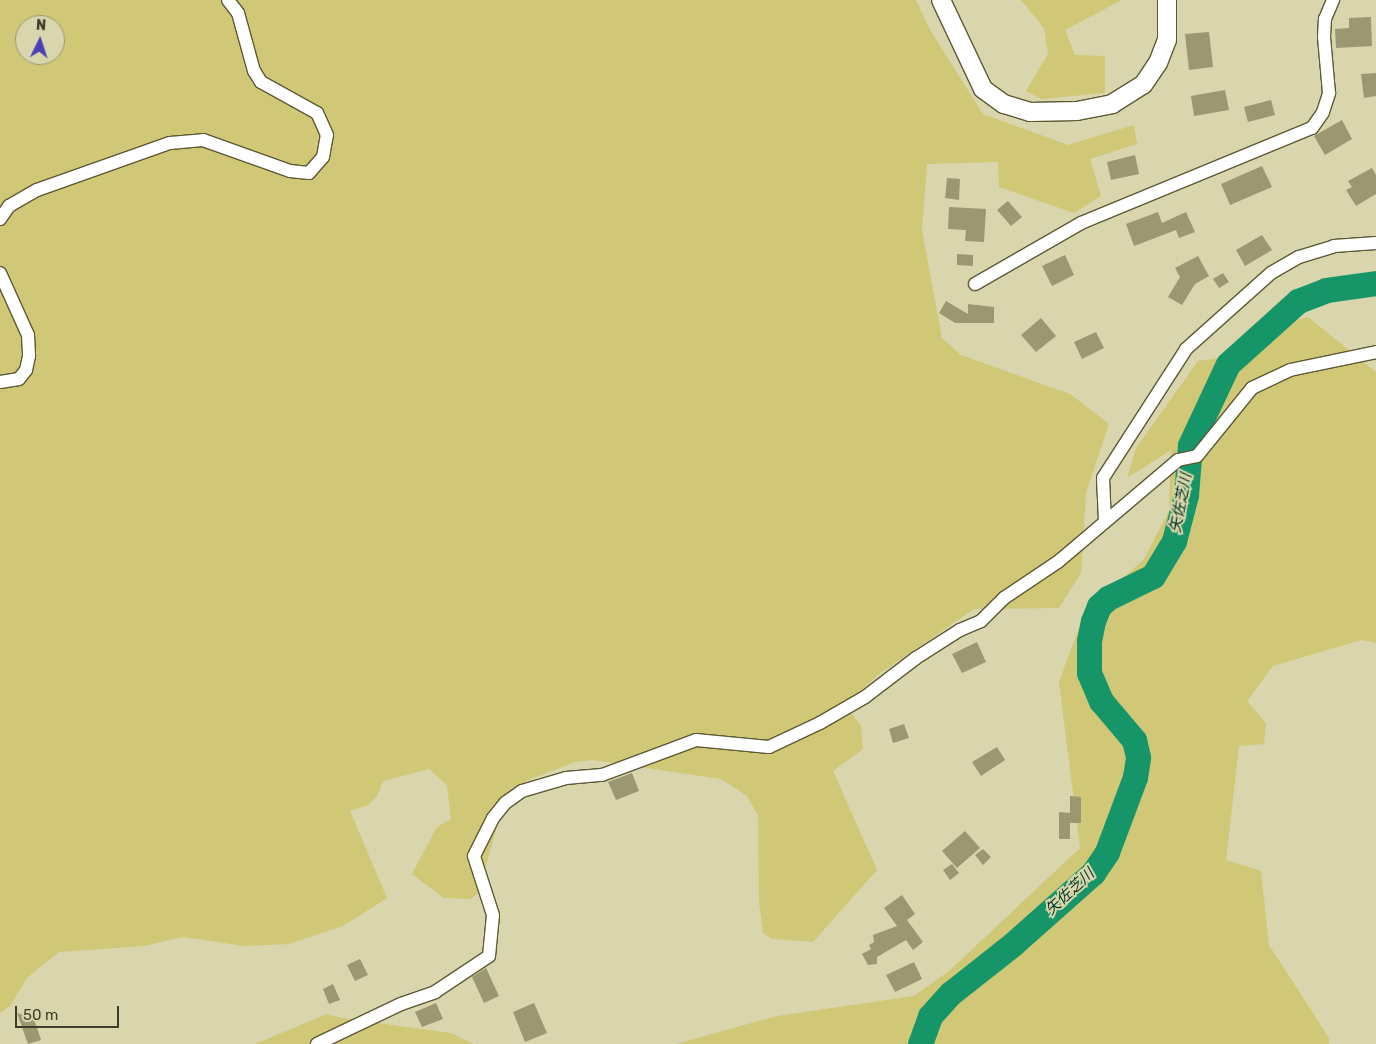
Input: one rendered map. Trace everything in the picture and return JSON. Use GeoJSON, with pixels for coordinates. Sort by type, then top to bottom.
{"type":"FeatureCollection","features":[{"type":"Feature","properties":{"kind":"street"},"geometry":{"type":"LineString","coordinates":[[0,218],[9,206],[37,190],[170,143],[203,140],[290,170],[309,173],[323,157],[327,135],[317,113],[261,82],[254,72],[238,13],[228,0]]}},
{"type":"Feature","properties":{"kind":"street"},"geometry":{"type":"LineString","coordinates":[[941,0],[983,89],[1004,104],[1030,112],[1077,111],[1112,104],[1143,85],[1158,63],[1167,40],[1168,0]]}},
{"type":"Feature","properties":{"kind":"street"},"geometry":{"type":"LineString","coordinates":[[975,284],[1080,223],[1312,128],[1324,112],[1329,93],[1324,37],[1325,18],[1333,0]]}},
{"type":"Feature","properties":{"kind":"street"},"geometry":{"type":"LineString","coordinates":[[1105,521],[1103,478],[1186,349],[1271,274],[1299,257],[1334,246],[1376,243]]}},
{"type":"Feature","properties":{"kind":"street"},"geometry":{"type":"LineString","coordinates":[[0,273],[28,335],[29,356],[26,370],[19,380],[0,382]]}},
{"type":"Feature","properties":{"kind":"street"},"geometry":{"type":"LineString","coordinates":[[317,1044],[401,1004],[435,992],[489,956],[493,915],[474,856],[493,818],[505,804],[522,791],[566,778],[602,776],[696,740],[711,739],[768,747],[866,697],[916,658],[960,630],[981,621],[1004,598],[1059,561],[1178,460],[1197,456],[1252,388],[1290,370],[1376,352]]}},
{"type":"Feature","properties":{"kind":"shaded area"},"geometry":{"type":"Polygon","coordinates":[[[0,0],[916,0],[930,30],[983,114],[1068,145],[1134,125],[1137,144],[1090,159],[1101,196],[1074,213],[999,187],[998,162],[927,164],[922,230],[942,338],[961,355],[1070,394],[1109,424],[1086,493],[1081,573],[1059,608],[974,609],[879,674],[845,705],[861,726],[863,749],[833,771],[877,870],[813,942],[772,939],[763,933],[759,902],[758,815],[747,796],[721,779],[592,760],[575,762],[526,781],[504,800],[479,892],[471,899],[444,898],[412,874],[437,827],[451,819],[447,785],[429,769],[383,781],[377,796],[368,805],[350,811],[387,898],[343,926],[289,944],[244,946],[183,937],[144,946],[59,952],[27,978],[10,1006],[0,1013],[0,0]]]}},
{"type":"Feature","properties":{"kind":"shaded area"},"geometry":{"type":"Polygon","coordinates":[[[1021,0],[1122,0],[1065,30],[1075,55],[1105,56],[1105,93],[1041,99],[1026,91],[1048,54],[1044,28],[1021,0]]]}},
{"type":"Feature","properties":{"kind":"shaded area"},"geometry":{"type":"Polygon","coordinates":[[[1308,317],[1376,372],[1376,643],[1361,640],[1273,666],[1247,701],[1266,723],[1264,744],[1239,746],[1226,860],[1261,871],[1269,945],[1329,1038],[1329,1044],[676,1044],[777,1016],[914,996],[949,971],[1080,848],[1059,682],[1084,614],[1144,559],[1169,511],[1171,450],[1127,478],[1136,448],[1198,361],[1244,355],[1285,323],[1308,317]]]}},
{"type":"Feature","properties":{"kind":"shaded area"},"geometry":{"type":"Polygon","coordinates":[[[327,1014],[341,1018],[451,1033],[474,1044],[255,1044],[327,1014]]]}},
{"type":"Feature","properties":{"kind":"building"},"geometry":{"type":"Polygon","coordinates":[[[1371,17],[1372,46],[1336,48],[1335,29],[1349,28],[1349,18],[1371,17]]]}},
{"type":"Feature","properties":{"kind":"building"},"geometry":{"type":"Polygon","coordinates":[[[1209,32],[1213,67],[1189,70],[1185,34],[1209,32]]]}},
{"type":"Feature","properties":{"kind":"building"},"geometry":{"type":"Polygon","coordinates":[[[1376,73],[1376,96],[1364,98],[1361,74],[1376,73]]]}},
{"type":"Feature","properties":{"kind":"building"},"geometry":{"type":"Polygon","coordinates":[[[1225,90],[1229,110],[1194,116],[1191,96],[1225,90]]]}},
{"type":"Feature","properties":{"kind":"building"},"geometry":{"type":"Polygon","coordinates":[[[1271,100],[1275,115],[1248,122],[1244,107],[1271,100]]]}},
{"type":"Feature","properties":{"kind":"building"},"geometry":{"type":"Polygon","coordinates":[[[1342,120],[1352,139],[1325,155],[1314,136],[1342,120]]]}},
{"type":"Feature","properties":{"kind":"building"},"geometry":{"type":"Polygon","coordinates":[[[1135,155],[1139,174],[1111,180],[1107,162],[1135,155]]]}},
{"type":"Feature","properties":{"kind":"building"},"geometry":{"type":"Polygon","coordinates":[[[1262,166],[1272,187],[1230,205],[1221,184],[1262,166]]]}},
{"type":"Feature","properties":{"kind":"building"},"geometry":{"type":"Polygon","coordinates":[[[1372,168],[1376,175],[1376,194],[1356,206],[1346,190],[1352,187],[1348,181],[1372,168]]]}},
{"type":"Feature","properties":{"kind":"building"},"geometry":{"type":"Polygon","coordinates":[[[947,178],[960,179],[959,200],[945,198],[947,178]]]}},
{"type":"Feature","properties":{"kind":"building"},"geometry":{"type":"Polygon","coordinates":[[[1008,201],[1022,217],[1011,226],[997,210],[1008,201]]]}},
{"type":"Feature","properties":{"kind":"building"},"geometry":{"type":"Polygon","coordinates":[[[949,207],[986,209],[984,242],[965,241],[966,230],[948,229],[949,207]]]}},
{"type":"Feature","properties":{"kind":"building"},"geometry":{"type":"Polygon","coordinates":[[[1158,212],[1162,223],[1186,212],[1195,232],[1179,238],[1176,230],[1134,246],[1126,224],[1158,212]]]}},
{"type":"Feature","properties":{"kind":"building"},"geometry":{"type":"Polygon","coordinates":[[[1262,235],[1272,250],[1245,266],[1236,250],[1262,235]]]}},
{"type":"Feature","properties":{"kind":"building"},"geometry":{"type":"Polygon","coordinates":[[[957,254],[973,255],[973,266],[957,265],[957,254]]]}},
{"type":"Feature","properties":{"kind":"building"},"geometry":{"type":"Polygon","coordinates":[[[1065,255],[1074,275],[1052,286],[1042,266],[1065,255]]]}},
{"type":"Feature","properties":{"kind":"building"},"geometry":{"type":"Polygon","coordinates":[[[1198,256],[1209,276],[1195,284],[1182,305],[1168,297],[1180,277],[1175,268],[1198,256]]]}},
{"type":"Feature","properties":{"kind":"building"},"geometry":{"type":"Polygon","coordinates":[[[1223,273],[1229,282],[1219,288],[1213,279],[1223,273]]]}},
{"type":"Feature","properties":{"kind":"building"},"geometry":{"type":"Polygon","coordinates":[[[946,301],[968,314],[968,304],[994,307],[994,323],[955,323],[939,313],[946,301]]]}},
{"type":"Feature","properties":{"kind":"building"},"geometry":{"type":"Polygon","coordinates":[[[1041,318],[1056,336],[1036,352],[1021,335],[1041,318]]]}},
{"type":"Feature","properties":{"kind":"building"},"geometry":{"type":"Polygon","coordinates":[[[1096,332],[1104,348],[1082,359],[1074,342],[1096,332]]]}},
{"type":"Feature","properties":{"kind":"building"},"geometry":{"type":"Polygon","coordinates":[[[977,642],[986,662],[962,673],[952,654],[977,642]]]}},
{"type":"Feature","properties":{"kind":"building"},"geometry":{"type":"Polygon","coordinates":[[[904,724],[909,738],[893,743],[889,729],[904,724]]]}},
{"type":"Feature","properties":{"kind":"building"},"geometry":{"type":"Polygon","coordinates":[[[997,747],[1005,760],[981,776],[972,762],[997,747]]]}},
{"type":"Feature","properties":{"kind":"building"},"geometry":{"type":"Polygon","coordinates":[[[632,773],[639,791],[616,800],[608,782],[632,773]]]}},
{"type":"Feature","properties":{"kind":"building"},"geometry":{"type":"Polygon","coordinates":[[[1070,796],[1081,797],[1081,823],[1070,823],[1070,839],[1059,839],[1059,812],[1070,813],[1070,796]]]}},
{"type":"Feature","properties":{"kind":"building"},"geometry":{"type":"Polygon","coordinates":[[[965,831],[980,848],[957,868],[942,851],[965,831]]]}},
{"type":"Feature","properties":{"kind":"building"},"geometry":{"type":"Polygon","coordinates":[[[983,849],[991,857],[983,865],[975,855],[983,849]]]}},
{"type":"Feature","properties":{"kind":"building"},"geometry":{"type":"Polygon","coordinates":[[[952,864],[959,873],[950,880],[943,870],[952,864]]]}},
{"type":"Feature","properties":{"kind":"building"},"geometry":{"type":"Polygon","coordinates":[[[902,895],[915,914],[907,920],[923,942],[913,950],[906,940],[877,957],[877,964],[868,965],[862,954],[871,949],[869,945],[874,942],[873,935],[897,926],[884,908],[902,895]]]}},
{"type":"Feature","properties":{"kind":"building"},"geometry":{"type":"Polygon","coordinates":[[[360,959],[368,975],[355,981],[347,965],[360,959]]]}},
{"type":"Feature","properties":{"kind":"building"},"geometry":{"type":"Polygon","coordinates":[[[914,962],[922,979],[895,992],[886,975],[914,962]]]}},
{"type":"Feature","properties":{"kind":"building"},"geometry":{"type":"Polygon","coordinates":[[[486,968],[499,996],[484,1003],[472,977],[486,968]]]}},
{"type":"Feature","properties":{"kind":"building"},"geometry":{"type":"Polygon","coordinates":[[[333,984],[340,1000],[329,1004],[323,989],[333,984]]]}},
{"type":"Feature","properties":{"kind":"building"},"geometry":{"type":"Polygon","coordinates":[[[436,1003],[443,1019],[422,1027],[415,1012],[436,1003]]]}},
{"type":"Feature","properties":{"kind":"building"},"geometry":{"type":"Polygon","coordinates":[[[534,1003],[547,1033],[525,1042],[513,1012],[534,1003]]]}},
{"type":"Feature","properties":{"kind":"building"},"geometry":{"type":"Polygon","coordinates":[[[17,1013],[34,1019],[41,1040],[28,1044],[17,1013]]]}},
{"type":"Feature","properties":{"kind":"waterway","name":"矢佐芝川"},"geometry":{"type":"LineString","coordinates":[[920,1044],[930,1016],[951,993],[1013,944],[1093,873],[1107,852],[1135,777],[1138,757],[1134,740],[1101,701],[1089,673],[1089,641],[1093,621],[1099,606],[1108,598],[1153,576],[1174,541],[1186,495],[1190,445],[1228,364],[1298,301],[1326,290],[1376,283]]}}]}
